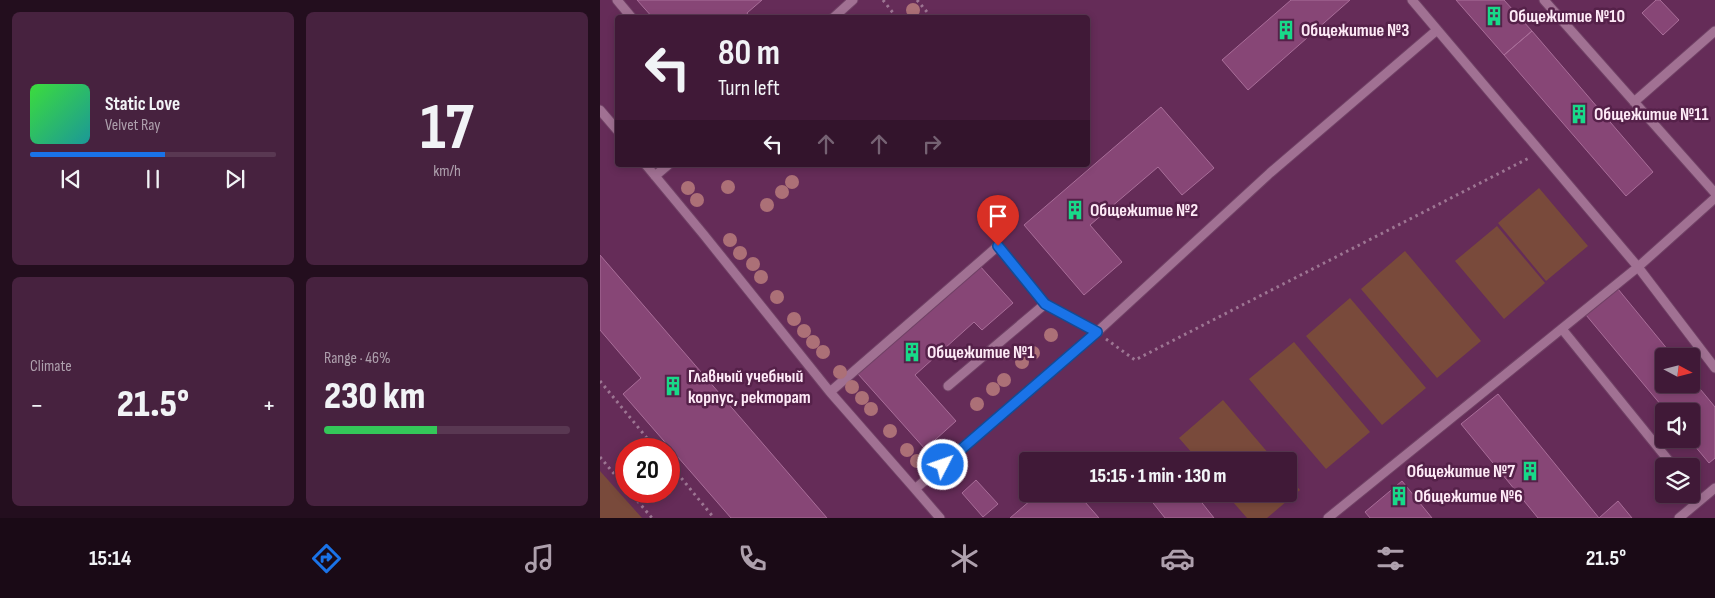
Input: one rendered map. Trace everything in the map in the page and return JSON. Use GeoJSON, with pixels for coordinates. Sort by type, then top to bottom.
{"type":"FeatureCollection","features":[{"type":"Feature","properties":{"kind":"lane"},"geometry":{"type":"LineString","coordinates":[[617,0],[630,15]]}},
{"type":"Feature","properties":{"kind":"lane"},"geometry":{"type":"LineString","coordinates":[[836,15],[853,0]]}},
{"type":"Feature","properties":{"kind":"lane"},"geometry":{"type":"LineString","coordinates":[[1412,0],[1638,268],[1715,368]]}},
{"type":"Feature","properties":{"kind":"lane"},"geometry":{"type":"LineString","coordinates":[[1544,0],[1715,193]]}},
{"type":"Feature","properties":{"kind":"lane"},"geometry":{"type":"LineString","coordinates":[[915,489],[1097,332],[1270,173],[1437,30]]}},
{"type":"Feature","properties":{"kind":"lane"},"geometry":{"type":"LineString","coordinates":[[1634,102],[1715,31]]}},
{"type":"Feature","properties":{"kind":"lane"},"geometry":{"type":"LineString","coordinates":[[600,110],[614,120]]}},
{"type":"Feature","properties":{"kind":"lane"},"geometry":{"type":"LineString","coordinates":[[648,167],[704,234],[830,392],[940,518]]}},
{"type":"Feature","properties":{"kind":"lane"},"geometry":{"type":"LineString","coordinates":[[655,176],[666,167]]}},
{"type":"Feature","properties":{"kind":"lane"},"geometry":{"type":"LineString","coordinates":[[1328,518],[1638,268],[1715,198]]}},
{"type":"Feature","properties":{"kind":"lane"},"geometry":{"type":"LineString","coordinates":[[830,392],[998,246],[1045,304],[1097,332]]}},
{"type":"Feature","properties":{"kind":"lane"},"geometry":{"type":"LineString","coordinates":[[948,386],[1045,304]]}},
{"type":"Feature","properties":{"kind":"lane"},"geometry":{"type":"LineString","coordinates":[[1562,329],[1667,458]]}},
{"type":"Feature","properties":{"kind":"lane"},"geometry":{"type":"LineString","coordinates":[[1700,500],[1715,488]]}},
{"type":"Feature","properties":{"kind":"lane"},"geometry":{"type":"LineString","coordinates":[[1679,518],[1696,503]]}},
{"type":"Feature","properties":{"kind":"path"},"geometry":{"type":"LineString","coordinates":[[882,0],[895,15]]}},
{"type":"Feature","properties":{"kind":"path"},"geometry":{"type":"LineString","coordinates":[[917,0],[930,15]]}},
{"type":"Feature","properties":{"kind":"path"},"geometry":{"type":"LineString","coordinates":[[1097,332],[1135,360],[1541,152]]}},
{"type":"Feature","properties":{"kind":"path"},"geometry":{"type":"LineString","coordinates":[[600,381],[647,438]]}},
{"type":"Feature","properties":{"kind":"path"},"geometry":{"type":"LineString","coordinates":[[600,456],[615,474]]}},
{"type":"Feature","properties":{"kind":"path"},"geometry":{"type":"LineString","coordinates":[[680,476],[714,518]]}},
{"type":"Feature","properties":{"kind":"path"},"geometry":{"type":"LineString","coordinates":[[639,503],[652,518]]}},
{"type":"Feature","properties":{"kind":"shaded area"},"geometry":{"type":"Polygon","coordinates":[[[600,0],[1715,0],[1715,518],[600,518],[600,0]]]}},
{"type":"Feature","properties":{"kind":"shaded area"},"geometry":{"type":"Polygon","coordinates":[[[1539,188],[1588,246],[1546,281],[1498,223],[1539,188]]]}},
{"type":"Feature","properties":{"kind":"shaded area"},"geometry":{"type":"Polygon","coordinates":[[[1497,226],[1545,283],[1504,319],[1455,261],[1497,226]]]}},
{"type":"Feature","properties":{"kind":"shaded area"},"geometry":{"type":"Polygon","coordinates":[[[1405,251],[1481,341],[1437,378],[1361,289],[1405,251]]]}},
{"type":"Feature","properties":{"kind":"shaded area"},"geometry":{"type":"Polygon","coordinates":[[[1350,298],[1426,388],[1382,425],[1306,336],[1350,298]]]}},
{"type":"Feature","properties":{"kind":"shaded area"},"geometry":{"type":"Polygon","coordinates":[[[1294,342],[1370,432],[1326,469],[1249,379],[1294,342]]]}},
{"type":"Feature","properties":{"kind":"shaded area"},"geometry":{"type":"Polygon","coordinates":[[[1223,400],[1267,452],[1191,452],[1179,438],[1223,400]]]}},
{"type":"Feature","properties":{"kind":"shaded area"},"geometry":{"type":"Polygon","coordinates":[[[600,471],[615,488],[615,503],[629,503],[642,518],[600,518],[600,471]]]}},
{"type":"Feature","properties":{"kind":"shaded area"},"geometry":{"type":"Polygon","coordinates":[[[1233,502],[1286,502],[1267,518],[1247,518],[1233,502]]]}},
{"type":"Feature","properties":{"kind":"building"},"geometry":{"type":"Polygon","coordinates":[[[637,0],[762,0],[747,13],[748,15],[650,15],[637,0]]]}},
{"type":"Feature","properties":{"kind":"building","name":"Общежитие №3"},"geometry":{"type":"Polygon","coordinates":[[[1291,0],[1350,0],[1248,90],[1222,60],[1291,0]]]}},
{"type":"Feature","properties":{"kind":"building","name":"Общежитие №10"},"geometry":{"type":"Polygon","coordinates":[[[1456,0],[1504,0],[1532,31],[1504,55],[1456,0]]]}},
{"type":"Feature","properties":{"kind":"building"},"geometry":{"type":"Polygon","coordinates":[[[1656,0],[1660,0],[1679,20],[1663,35],[1642,13],[1656,0]]]}},
{"type":"Feature","properties":{"kind":"building","name":"Общежитие №11"},"geometry":{"type":"Polygon","coordinates":[[[1532,31],[1653,172],[1626,196],[1504,55],[1532,31]]]}},
{"type":"Feature","properties":{"kind":"building","name":"Общежитие №2"},"geometry":{"type":"Polygon","coordinates":[[[1161,107],[1214,168],[1182,195],[1158,167],[1090,225],[1122,262],[1084,295],[1024,225],[1161,107]]]}},
{"type":"Feature","properties":{"kind":"building","name":"Главный учебный корпус, ректорат"},"geometry":{"type":"Polygon","coordinates":[[[600,255],[827,518],[731,518],[680,459],[680,438],[661,438],[623,394],[641,378],[600,330],[600,255]]]}},
{"type":"Feature","properties":{"kind":"building","name":"Общежитие №1"},"geometry":{"type":"Polygon","coordinates":[[[979,265],[1013,303],[982,330],[974,322],[915,375],[956,421],[925,449],[858,374],[979,265]]]}},
{"type":"Feature","properties":{"kind":"building"},"geometry":{"type":"Polygon","coordinates":[[[1618,289],[1666,348],[1655,348],[1655,393],[1700,393],[1700,389],[1715,407],[1715,458],[1709,463],[1696,448],[1700,448],[1700,403],[1659,403],[1586,315],[1618,289]]]}},
{"type":"Feature","properties":{"kind":"building","name":"Общежитие №7"},"geometry":{"type":"Polygon","coordinates":[[[1498,394],[1599,518],[1538,518],[1461,424],[1498,394]]]}},
{"type":"Feature","properties":{"kind":"building"},"geometry":{"type":"Polygon","coordinates":[[[976,480],[998,504],[983,517],[962,493],[976,480]]]}},
{"type":"Feature","properties":{"kind":"building","name":"Общежитие №6"},"geometry":{"type":"Polygon","coordinates":[[[1402,481],[1432,518],[1370,518],[1365,512],[1402,481]]]}},
{"type":"Feature","properties":{"kind":"building"},"geometry":{"type":"Polygon","coordinates":[[[1618,501],[1632,518],[1599,518],[1618,501]]]}},
{"type":"Feature","properties":{"kind":"building"},"geometry":{"type":"Polygon","coordinates":[[[1029,502],[1085,502],[1099,518],[1010,518],[1029,502]]]}},
{"type":"Feature","properties":{"kind":"building"},"geometry":{"type":"Polygon","coordinates":[[[1152,502],[1201,502],[1214,518],[1165,518],[1152,502]]]}},
{"type":"Feature","properties":{"kind":"place","name":"Общежитие №10"},"geometry":{"type":"Point","coordinates":[1494,16]}},
{"type":"Feature","properties":{"kind":"place","name":"Общежитие №3"},"geometry":{"type":"Point","coordinates":[1286,30]}},
{"type":"Feature","properties":{"kind":"place","name":"Общежитие №11"},"geometry":{"type":"Point","coordinates":[1579,114]}},
{"type":"Feature","properties":{"kind":"place","name":"Общежитие №2"},"geometry":{"type":"Point","coordinates":[1075,210]}},
{"type":"Feature","properties":{"kind":"place","name":"Общежитие №1"},"geometry":{"type":"Point","coordinates":[912,352]}},
{"type":"Feature","properties":{"kind":"place","name":"Главный учебный корпус, ректорат"},"geometry":{"type":"Point","coordinates":[673,386]}},
{"type":"Feature","properties":{"kind":"place","name":"Общежитие №7"},"geometry":{"type":"Point","coordinates":[1530,471]}},
{"type":"Feature","properties":{"kind":"place","name":"Общежитие №6"},"geometry":{"type":"Point","coordinates":[1399,496]}},
{"type":"Feature","properties":{"kind":"route"},"geometry":{"type":"LineString","coordinates":[[943,465],[1097,332],[1045,304],[998,246]]}}]}
